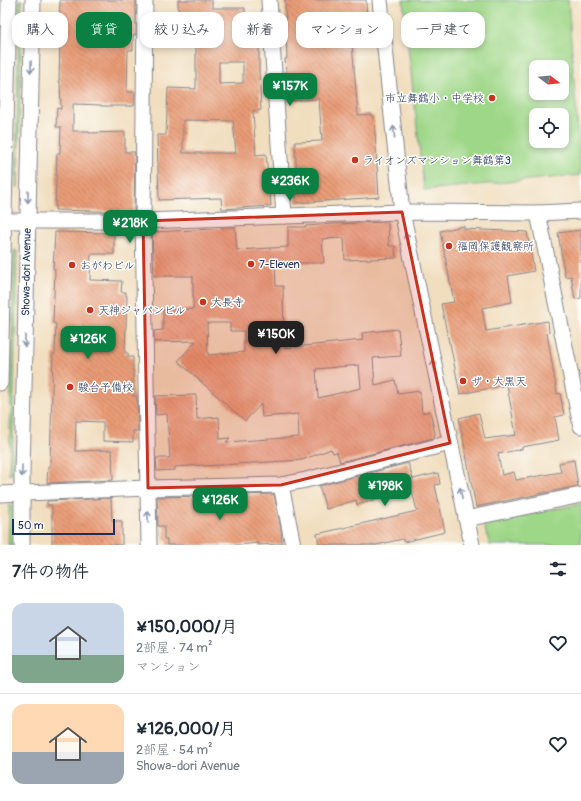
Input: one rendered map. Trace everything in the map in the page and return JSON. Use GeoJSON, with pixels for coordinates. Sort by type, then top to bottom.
{"type":"FeatureCollection","features":[{"type":"Feature","properties":{"kind":"street","name":"Showa-dori Avenue"},"geometry":{"type":"LineString","coordinates":[[0,383],[2,221],[9,0]]}},
{"type":"Feature","properties":{"kind":"street","name":"Showa-dori Avenue"},"geometry":{"type":"LineString","coordinates":[[22,545],[22,474],[33,0]]}},
{"type":"Feature","properties":{"kind":"street"},"geometry":{"type":"LineString","coordinates":[[144,0],[143,221],[149,545]]}},
{"type":"Feature","properties":{"kind":"street"},"geometry":{"type":"LineString","coordinates":[[269,0],[284,216]]}},
{"type":"Feature","properties":{"kind":"street"},"geometry":{"type":"LineString","coordinates":[[380,0],[402,212],[472,545]]}},
{"type":"Feature","properties":{"kind":"street"},"geometry":{"type":"LineString","coordinates":[[2,221],[143,221],[402,212],[538,213],[581,211]]}},
{"type":"Feature","properties":{"kind":"street"},"geometry":{"type":"LineString","coordinates":[[538,213],[581,426]]}},
{"type":"Feature","properties":{"kind":"street"},"geometry":{"type":"LineString","coordinates":[[0,494],[148,488],[281,485],[450,443]]}},
{"type":"Feature","properties":{"kind":"street"},"geometry":{"type":"LineString","coordinates":[[281,485],[293,545]]}},
{"type":"Feature","properties":{"kind":"street"},"geometry":{"type":"LineString","coordinates":[[466,519],[581,494]]}},
{"type":"Feature","properties":{"kind":"highlighted area"},"geometry":{"type":"Polygon","coordinates":[[[402,212],[450,443],[281,485],[148,488],[143,221],[402,212]]]}},
{"type":"Feature","properties":{"kind":"green space"},"geometry":{"type":"Polygon","coordinates":[[[19,0],[22,0],[22,12],[19,12],[19,0]]]}},
{"type":"Feature","properties":{"kind":"green space","name":"市立舞鶴小・中学校"},"geometry":{"type":"Polygon","coordinates":[[[403,0],[568,0],[581,175],[424,190],[408,48],[485,48],[485,12],[404,12],[403,0]]]}},
{"type":"Feature","properties":{"kind":"green space"},"geometry":{"type":"Polygon","coordinates":[[[18,48],[21,48],[18,187],[16,187],[18,48]]]}},
{"type":"Feature","properties":{"kind":"green space"},"geometry":{"type":"Polygon","coordinates":[[[14,250],[17,251],[12,474],[9,475],[14,250]]]}},
{"type":"Feature","properties":{"kind":"green space"},"geometry":{"type":"Polygon","coordinates":[[[9,503],[12,504],[12,545],[8,545],[9,503]]]}},
{"type":"Feature","properties":{"kind":"green space"},"geometry":{"type":"Polygon","coordinates":[[[581,504],[581,545],[490,545],[483,523],[581,504]]]}},
{"type":"Feature","properties":{"kind":"building"},"geometry":{"type":"Polygon","coordinates":[[[60,0],[136,0],[136,35],[133,35],[133,50],[128,50],[127,92],[135,92],[134,106],[73,104],[73,131],[89,131],[89,133],[125,132],[125,152],[135,152],[134,212],[55,210],[57,153],[60,153],[61,127],[56,127],[57,108],[61,109],[59,82],[60,48],[68,48],[68,12],[60,12],[60,0]]]}},
{"type":"Feature","properties":{"kind":"building"},"geometry":{"type":"Polygon","coordinates":[[[178,0],[212,0],[212,8],[245,8],[245,12],[232,12],[232,48],[259,48],[261,110],[253,111],[256,155],[266,154],[271,206],[222,209],[221,198],[159,200],[157,135],[166,135],[168,88],[196,89],[196,48],[224,48],[224,12],[178,12],[178,0]],[[219,62],[219,84],[243,83],[243,62],[219,62]],[[183,120],[183,153],[236,153],[233,121],[183,120]]]}},
{"type":"Feature","properties":{"kind":"building"},"geometry":{"type":"Polygon","coordinates":[[[285,0],[366,0],[367,12],[296,12],[296,48],[352,48],[358,115],[371,114],[371,116],[374,116],[379,197],[296,203],[295,183],[297,182],[295,142],[322,141],[319,99],[288,101],[285,59],[287,58],[287,48],[288,48],[288,12],[285,12],[285,0]]]}},
{"type":"Feature","properties":{"kind":"building"},"geometry":{"type":"Polygon","coordinates":[[[388,222],[389,246],[395,246],[396,258],[345,260],[344,238],[322,239],[324,263],[275,263],[276,286],[283,286],[284,348],[363,340],[362,333],[398,329],[401,356],[373,358],[375,385],[395,380],[398,394],[420,391],[422,413],[430,411],[435,433],[434,438],[340,462],[337,452],[333,453],[331,449],[302,460],[175,467],[175,470],[157,471],[156,458],[170,458],[167,414],[156,415],[155,396],[196,395],[197,419],[219,417],[220,439],[230,438],[226,442],[299,437],[298,414],[262,417],[261,404],[245,421],[178,361],[196,341],[154,342],[154,331],[163,330],[163,310],[193,309],[193,276],[154,276],[152,232],[235,227],[237,250],[288,247],[288,227],[388,222]],[[207,323],[208,355],[244,352],[244,331],[230,331],[230,323],[207,323]],[[359,365],[316,369],[318,398],[361,388],[359,365]]]}},
{"type":"Feature","properties":{"kind":"building"},"geometry":{"type":"Polygon","coordinates":[[[464,226],[464,229],[527,232],[534,271],[508,276],[512,302],[482,308],[486,331],[548,321],[549,332],[547,333],[557,394],[560,393],[564,415],[555,417],[559,440],[522,447],[522,449],[498,454],[502,475],[514,472],[516,480],[561,472],[559,463],[574,460],[578,486],[476,507],[459,418],[479,413],[485,439],[516,435],[507,385],[460,394],[441,304],[454,302],[440,231],[464,226]]]}},
{"type":"Feature","properties":{"kind":"building"},"geometry":{"type":"Polygon","coordinates":[[[581,230],[581,298],[575,299],[571,276],[565,277],[558,233],[581,230]]]}},
{"type":"Feature","properties":{"kind":"building"},"geometry":{"type":"Polygon","coordinates":[[[55,232],[114,233],[114,254],[91,254],[90,280],[122,281],[121,292],[126,292],[125,353],[128,353],[128,357],[133,357],[133,396],[137,397],[138,431],[133,431],[133,442],[103,441],[103,422],[76,421],[75,451],[112,450],[113,480],[47,483],[48,466],[50,466],[53,354],[55,354],[56,324],[53,323],[55,232]]]}},
{"type":"Feature","properties":{"kind":"building"},"geometry":{"type":"Polygon","coordinates":[[[408,463],[413,479],[438,473],[440,484],[435,485],[445,532],[404,542],[403,539],[376,545],[319,545],[317,534],[417,511],[412,491],[357,505],[356,500],[326,509],[319,486],[408,463]]]}},
{"type":"Feature","properties":{"kind":"building"},"geometry":{"type":"Polygon","coordinates":[[[274,494],[281,529],[282,544],[258,545],[258,543],[240,545],[167,545],[167,539],[164,539],[164,526],[158,526],[157,497],[213,496],[213,508],[241,505],[239,495],[274,494]]]}},
{"type":"Feature","properties":{"kind":"building"},"geometry":{"type":"Polygon","coordinates":[[[111,498],[112,521],[122,521],[122,545],[52,544],[52,505],[47,505],[47,501],[111,498]]]}},
{"type":"Feature","properties":{"kind":"place","name":"市立舞鶴小・中学校"},"geometry":{"type":"Point","coordinates":[492,98]}},
{"type":"Feature","properties":{"kind":"place","name":"ライオンズマンション舞鶴第3"},"geometry":{"type":"Point","coordinates":[355,160]}},
{"type":"Feature","properties":{"kind":"place","name":"福岡保護観察所"},"geometry":{"type":"Point","coordinates":[449,246]}},
{"type":"Feature","properties":{"kind":"place","name":"7-Eleven"},"geometry":{"type":"Point","coordinates":[251,264]}},
{"type":"Feature","properties":{"kind":"place","name":"おがわビル"},"geometry":{"type":"Point","coordinates":[72,265]}},
{"type":"Feature","properties":{"kind":"place","name":"大長寺"},"geometry":{"type":"Point","coordinates":[203,302]}},
{"type":"Feature","properties":{"kind":"place","name":"天神ジャパンビル"},"geometry":{"type":"Point","coordinates":[90,310]}},
{"type":"Feature","properties":{"kind":"place","name":"ザ・大黒天"},"geometry":{"type":"Point","coordinates":[463,381]}},
{"type":"Feature","properties":{"kind":"place","name":"駿台予備校"},"geometry":{"type":"Point","coordinates":[70,387]}}]}
